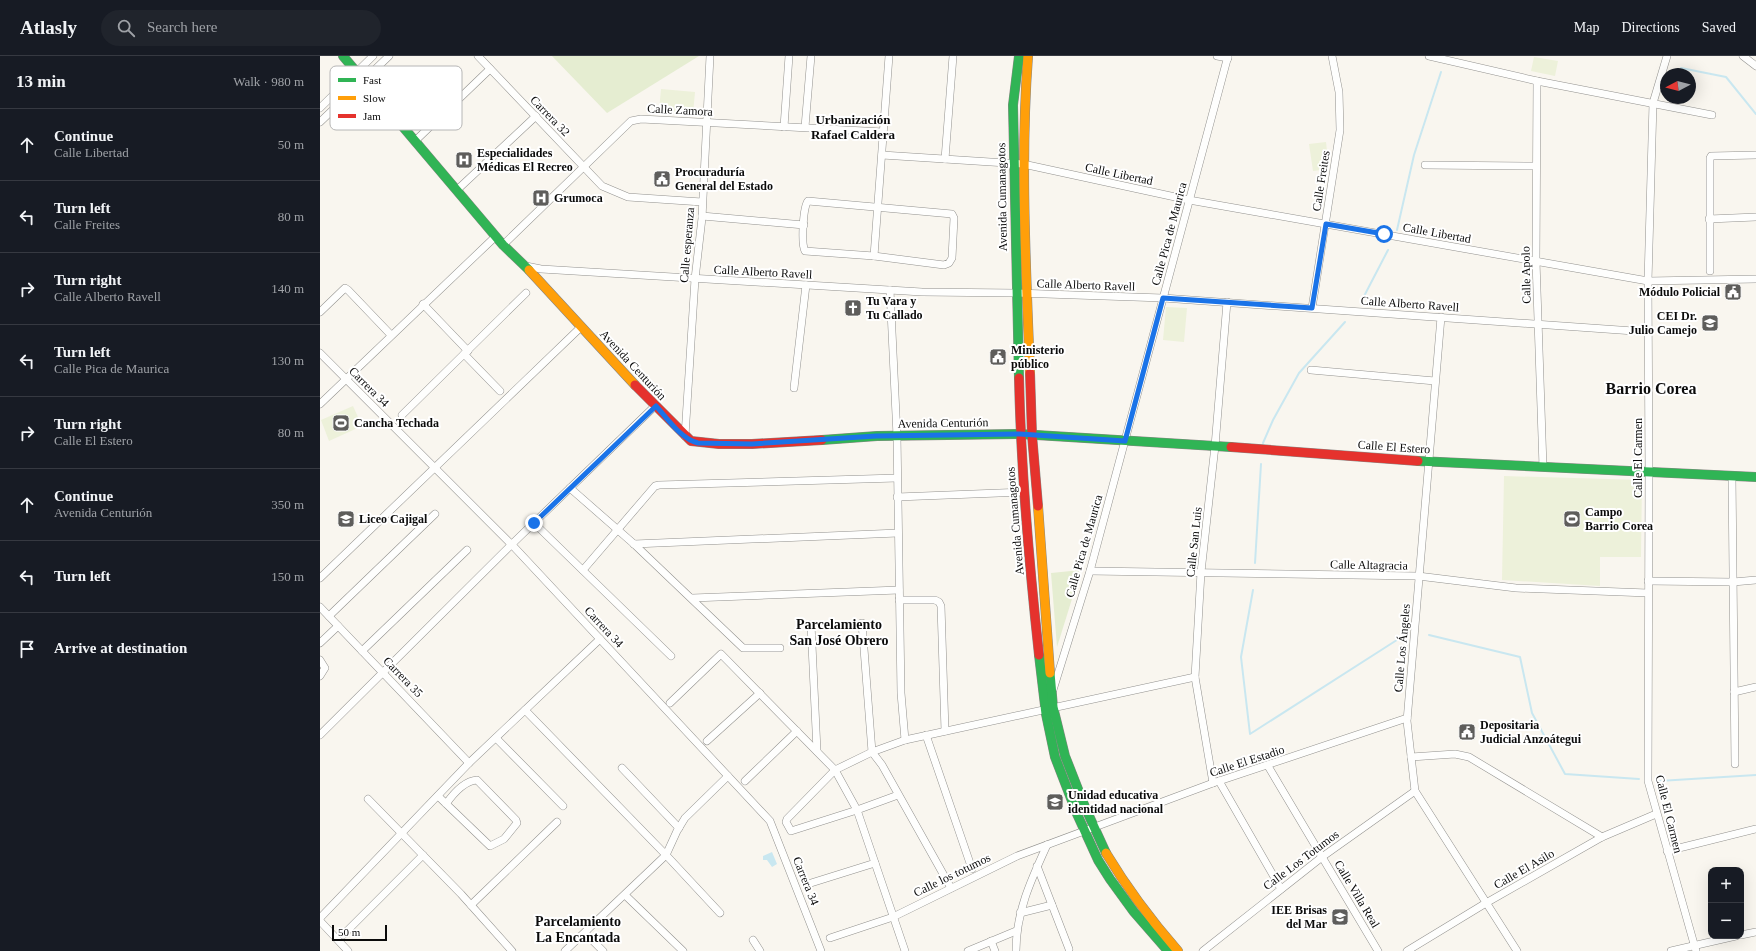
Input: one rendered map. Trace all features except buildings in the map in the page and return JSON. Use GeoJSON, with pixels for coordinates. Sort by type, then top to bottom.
{"type":"FeatureCollection","features":[{"type":"Feature","properties":{"kind":"street","name":"Avenida Centurión"},"geometry":{"type":"LineString","coordinates":[[343,56],[352,66]]}},
{"type":"Feature","properties":{"kind":"street"},"geometry":{"type":"LineString","coordinates":[[363,66],[374,56]]}},
{"type":"Feature","properties":{"kind":"street"},"geometry":{"type":"LineString","coordinates":[[379,66],[389,56]]}},
{"type":"Feature","properties":{"kind":"street","name":"Carrera 32"},"geometry":{"type":"LineString","coordinates":[[478,56],[602,186],[628,197],[702,202]]}},
{"type":"Feature","properties":{"kind":"street","name":"Calle esperanza"},"geometry":{"type":"LineString","coordinates":[[685,436],[695,279],[702,216],[708,122],[710,56]]}},
{"type":"Feature","properties":{"kind":"street"},"geometry":{"type":"LineString","coordinates":[[784,127],[789,56]]}},
{"type":"Feature","properties":{"kind":"street"},"geometry":{"type":"LineString","coordinates":[[805,127],[810,56]]}},
{"type":"Feature","properties":{"kind":"street"},"geometry":{"type":"LineString","coordinates":[[874,256],[889,56]]}},
{"type":"Feature","properties":{"kind":"street"},"geometry":{"type":"LineString","coordinates":[[945,159],[953,56]]}},
{"type":"Feature","properties":{"kind":"street","name":"Avenida Cumanagotos"},"geometry":{"type":"LineString","coordinates":[[1019,56],[1013,105],[1013,163],[1020,434],[1024,492],[1055,757],[1084,832],[1110,879],[1134,912],[1168,951]]}},
{"type":"Feature","properties":{"kind":"street","name":"Avenida Cumanagotos"},"geometry":{"type":"LineString","coordinates":[[1028,56],[1024,106],[1023,164],[1032,435],[1052,694],[1049,708],[1065,756],[1085,808],[1120,877],[1150,918],[1178,951]]}},
{"type":"Feature","properties":{"kind":"street"},"geometry":{"type":"LineString","coordinates":[[1218,56],[1228,57]]}},
{"type":"Feature","properties":{"kind":"street","name":"Calle Freites"},"geometry":{"type":"LineString","coordinates":[[1312,308],[1340,130],[1340,92],[1332,56]]}},
{"type":"Feature","properties":{"kind":"street"},"geometry":{"type":"LineString","coordinates":[[1429,56],[1537,81],[1712,115]]}},
{"type":"Feature","properties":{"kind":"street","name":"Calle El Carmen"},"geometry":{"type":"LineString","coordinates":[[1667,56],[1653,103],[1648,281],[1648,781],[1656,814],[1695,948]]}},
{"type":"Feature","properties":{"kind":"street"},"geometry":{"type":"LineString","coordinates":[[1743,56],[1756,66]]}},
{"type":"Feature","properties":{"kind":"street","name":"Calle Pica de Maurica"},"geometry":{"type":"LineString","coordinates":[[1052,694],[1090,571],[1228,57]]}},
{"type":"Feature","properties":{"kind":"street"},"geometry":{"type":"LineString","coordinates":[[462,95],[490,68]]}},
{"type":"Feature","properties":{"kind":"street","name":"Calle Apolo"},"geometry":{"type":"LineString","coordinates":[[1537,81],[1536,261],[1543,467]]}},
{"type":"Feature","properties":{"kind":"street"},"geometry":{"type":"LineString","coordinates":[[320,108],[330,98]]}},
{"type":"Feature","properties":{"kind":"street"},"geometry":{"type":"LineString","coordinates":[[320,122],[330,113]]}},
{"type":"Feature","properties":{"kind":"street"},"geometry":{"type":"LineString","coordinates":[[457,190],[536,116]]}},
{"type":"Feature","properties":{"kind":"street","name":"Calle Zamora"},"geometry":{"type":"LineString","coordinates":[[502,245],[631,121],[641,118],[883,132]]}},
{"type":"Feature","properties":{"kind":"street","name":"Avenida Centurión"},"geometry":{"type":"LineString","coordinates":[[406,130],[502,245],[524,265],[656,406],[691,441],[698,443],[719,444],[896,436],[1032,435]]}},
{"type":"Feature","properties":{"kind":"street"},"geometry":{"type":"LineString","coordinates":[[415,141],[426,130]]}},
{"type":"Feature","properties":{"kind":"street"},"geometry":{"type":"LineString","coordinates":[[1710,271],[1710,158],[1711,156],[1756,154]]}},
{"type":"Feature","properties":{"kind":"street","name":"Calle Libertad"},"geometry":{"type":"LineString","coordinates":[[882,155],[1023,164],[1189,200],[1648,281],[1756,279]]}},
{"type":"Feature","properties":{"kind":"street"},"geometry":{"type":"LineString","coordinates":[[1425,164],[1536,166]]}},
{"type":"Feature","properties":{"kind":"street"},"geometry":{"type":"LineString","coordinates":[[808,201],[878,206],[952,214],[954,218],[952,258],[949,263],[944,265],[874,256],[805,251],[802,247],[806,204],[808,201]]}},
{"type":"Feature","properties":{"kind":"street"},"geometry":{"type":"LineString","coordinates":[[702,216],[804,224]]}},
{"type":"Feature","properties":{"kind":"street"},"geometry":{"type":"LineString","coordinates":[[1709,219],[1756,217]]}},
{"type":"Feature","properties":{"kind":"street"},"geometry":{"type":"LineString","coordinates":[[320,404],[495,236]]}},
{"type":"Feature","properties":{"kind":"street","name":"Calle Alberto Ravell"},"geometry":{"type":"LineString","coordinates":[[524,265],[541,269],[890,290],[1163,298],[1538,323],[1648,332]]}},
{"type":"Feature","properties":{"kind":"street"},"geometry":{"type":"LineString","coordinates":[[794,388],[806,285]]}},
{"type":"Feature","properties":{"kind":"street"},"geometry":{"type":"LineString","coordinates":[[320,312],[345,288],[391,336]]}},
{"type":"Feature","properties":{"kind":"street"},"geometry":{"type":"LineString","coordinates":[[890,290],[898,497],[900,693],[905,740]]}},
{"type":"Feature","properties":{"kind":"street"},"geometry":{"type":"LineString","coordinates":[[402,415],[526,293]]}},
{"type":"Feature","properties":{"kind":"street","name":"Calle San Luis"},"geometry":{"type":"LineString","coordinates":[[1227,302],[1215,446],[1201,572],[1195,677],[1216,782],[1281,889]]}},
{"type":"Feature","properties":{"kind":"street"},"geometry":{"type":"LineString","coordinates":[[423,304],[500,391]]}},
{"type":"Feature","properties":{"kind":"street","name":"Calle Los Ángeles"},"geometry":{"type":"LineString","coordinates":[[1441,317],[1407,718],[1415,792],[1517,951]]}},
{"type":"Feature","properties":{"kind":"street"},"geometry":{"type":"LineString","coordinates":[[320,578],[581,326]]}},
{"type":"Feature","properties":{"kind":"street","name":"Carrera 34"},"geometry":{"type":"LineString","coordinates":[[320,353],[511,545],[770,821],[821,951]]}},
{"type":"Feature","properties":{"kind":"street"},"geometry":{"type":"LineString","coordinates":[[1311,370],[1435,381]]}},
{"type":"Feature","properties":{"kind":"street"},"geometry":{"type":"LineString","coordinates":[[320,735],[511,545],[656,406]]}},
{"type":"Feature","properties":{"kind":"street","name":"Calle El Estero"},"geometry":{"type":"LineString","coordinates":[[1032,435],[1215,446],[1428,462],[1756,477]]}},
{"type":"Feature","properties":{"kind":"street"},"geometry":{"type":"LineString","coordinates":[[1732,476],[1735,764]]}},
{"type":"Feature","properties":{"kind":"street"},"geometry":{"type":"LineString","coordinates":[[583,570],[655,486],[658,485],[897,478]]}},
{"type":"Feature","properties":{"kind":"street"},"geometry":{"type":"LineString","coordinates":[[570,488],[634,544],[743,648],[780,648]]}},
{"type":"Feature","properties":{"kind":"street"},"geometry":{"type":"LineString","coordinates":[[898,497],[1024,492]]}},
{"type":"Feature","properties":{"kind":"street"},"geometry":{"type":"LineString","coordinates":[[328,616],[435,514]]}},
{"type":"Feature","properties":{"kind":"street"},"geometry":{"type":"LineString","coordinates":[[534,523],[671,656]]}},
{"type":"Feature","properties":{"kind":"street"},"geometry":{"type":"LineString","coordinates":[[634,544],[898,533]]}},
{"type":"Feature","properties":{"kind":"street"},"geometry":{"type":"LineString","coordinates":[[362,651],[467,550]]}},
{"type":"Feature","properties":{"kind":"street","name":"Calle Altagracia"},"geometry":{"type":"LineString","coordinates":[[1090,571],[1418,576],[1516,588],[1648,593]]}},
{"type":"Feature","properties":{"kind":"street"},"geometry":{"type":"LineString","coordinates":[[1648,581],[1733,582],[1756,580]]}},
{"type":"Feature","properties":{"kind":"street"},"geometry":{"type":"LineString","coordinates":[[692,598],[899,590]]}},
{"type":"Feature","properties":{"kind":"street"},"geometry":{"type":"LineString","coordinates":[[899,600],[935,600],[939,602],[941,606],[945,731]]}},
{"type":"Feature","properties":{"kind":"street","name":"Carrera 35"},"geometry":{"type":"LineString","coordinates":[[320,607],[469,763]]}},
{"type":"Feature","properties":{"kind":"street"},"geometry":{"type":"LineString","coordinates":[[862,623],[872,752],[882,765],[951,888]]}},
{"type":"Feature","properties":{"kind":"street"},"geometry":{"type":"LineString","coordinates":[[811,624],[818,752]]}},
{"type":"Feature","properties":{"kind":"street"},"geometry":{"type":"LineString","coordinates":[[320,643],[338,626]]}},
{"type":"Feature","properties":{"kind":"street"},"geometry":{"type":"LineString","coordinates":[[320,918],[469,763],[600,640]]}},
{"type":"Feature","properties":{"kind":"street"},"geometry":{"type":"LineString","coordinates":[[670,702],[721,654],[835,770],[858,810],[905,951]]}},
{"type":"Feature","properties":{"kind":"street"},"geometry":{"type":"LineString","coordinates":[[320,660],[325,668],[320,676]]}},
{"type":"Feature","properties":{"kind":"street"},"geometry":{"type":"LineString","coordinates":[[898,795],[858,810],[790,831],[786,822],[786,819],[835,770],[872,752],[905,740],[1195,677]]}},
{"type":"Feature","properties":{"kind":"street"},"geometry":{"type":"LineString","coordinates":[[1734,692],[1756,687]]}},
{"type":"Feature","properties":{"kind":"street"},"geometry":{"type":"LineString","coordinates":[[707,741],[760,693]]}},
{"type":"Feature","properties":{"kind":"street"},"geometry":{"type":"LineString","coordinates":[[525,710],[666,855],[720,913]]}},
{"type":"Feature","properties":{"kind":"street","name":"Calle El Estadio"},"geometry":{"type":"LineString","coordinates":[[1084,832],[1216,782],[1268,766],[1407,718]]}},
{"type":"Feature","properties":{"kind":"street"},"geometry":{"type":"LineString","coordinates":[[745,781],[797,731]]}},
{"type":"Feature","properties":{"kind":"street"},"geometry":{"type":"LineString","coordinates":[[926,735],[972,869]]}},
{"type":"Feature","properties":{"kind":"street"},"geometry":{"type":"LineString","coordinates":[[496,738],[563,806]]}},
{"type":"Feature","properties":{"kind":"street"},"geometry":{"type":"LineString","coordinates":[[1411,757],[1455,754],[1469,757],[1602,837]]}},
{"type":"Feature","properties":{"kind":"street","name":"Calle Villa Real"},"geometry":{"type":"LineString","coordinates":[[1268,766],[1378,951]]}},
{"type":"Feature","properties":{"kind":"street"},"geometry":{"type":"LineString","coordinates":[[622,768],[679,828]]}},
{"type":"Feature","properties":{"kind":"street"},"geometry":{"type":"LineString","coordinates":[[565,951],[666,855],[685,818],[728,776]]}},
{"type":"Feature","properties":{"kind":"street"},"geometry":{"type":"LineString","coordinates":[[438,796],[446,804],[490,846],[504,839],[517,823],[516,820],[477,780],[472,780],[462,786],[446,804]]}},
{"type":"Feature","properties":{"kind":"street","name":"Calle Los Totumos"},"geometry":{"type":"LineString","coordinates":[[1203,951],[1322,857],[1415,792]]}},
{"type":"Feature","properties":{"kind":"street"},"geometry":{"type":"LineString","coordinates":[[368,800],[471,904],[512,951]]}},
{"type":"Feature","properties":{"kind":"street","name":"Calle El Asilo"},"geometry":{"type":"LineString","coordinates":[[1407,951],[1486,903],[1602,837],[1656,814]]}},
{"type":"Feature","properties":{"kind":"street"},"geometry":{"type":"LineString","coordinates":[[471,904],[557,822]]}},
{"type":"Feature","properties":{"kind":"street"},"geometry":{"type":"LineString","coordinates":[[1667,851],[1756,829]]}},
{"type":"Feature","properties":{"kind":"street","name":"Calle los totumos"},"geometry":{"type":"LineString","coordinates":[[830,938],[893,917],[1017,856],[1084,832]]}},
{"type":"Feature","properties":{"kind":"street"},"geometry":{"type":"LineString","coordinates":[[1016,951],[1016,931],[1020,913],[1037,866],[1047,845]]}},
{"type":"Feature","properties":{"kind":"street"},"geometry":{"type":"LineString","coordinates":[[343,935],[423,855]]}},
{"type":"Feature","properties":{"kind":"street"},"geometry":{"type":"LineString","coordinates":[[811,883],[875,863]]}},
{"type":"Feature","properties":{"kind":"street"},"geometry":{"type":"LineString","coordinates":[[1037,866],[1069,949]]}},
{"type":"Feature","properties":{"kind":"street"},"geometry":{"type":"LineString","coordinates":[[625,895],[683,951]]}},
{"type":"Feature","properties":{"kind":"street"},"geometry":{"type":"LineString","coordinates":[[1020,913],[1052,905]]}},
{"type":"Feature","properties":{"kind":"street"},"geometry":{"type":"LineString","coordinates":[[320,921],[348,951]]}},
{"type":"Feature","properties":{"kind":"street"},"geometry":{"type":"LineString","coordinates":[[968,951],[1016,931]]}},
{"type":"Feature","properties":{"kind":"street"},"geometry":{"type":"LineString","coordinates":[[585,932],[603,951]]}},
{"type":"Feature","properties":{"kind":"street"},"geometry":{"type":"LineString","coordinates":[[1744,934],[1756,932]]}},
{"type":"Feature","properties":{"kind":"street"},"geometry":{"type":"LineString","coordinates":[[1670,951],[1695,948],[1726,939]]}},
{"type":"Feature","properties":{"kind":"street"},"geometry":{"type":"LineString","coordinates":[[753,940],[760,951]]}},
{"type":"Feature","properties":{"kind":"street"},"geometry":{"type":"LineString","coordinates":[[991,942],[995,951]]}},
{"type":"Feature","properties":{"kind":"green space"},"geometry":{"type":"Polygon","coordinates":[[[552,56],[699,56],[607,113],[552,56]]]}},
{"type":"Feature","properties":{"kind":"green space"},"geometry":{"type":"Polygon","coordinates":[[[1534,57],[1558,61],[1555,76],[1531,71],[1534,57]]]}},
{"type":"Feature","properties":{"kind":"green space"},"geometry":{"type":"Polygon","coordinates":[[[661,89],[695,92],[693,114],[659,111],[661,89]]]}},
{"type":"Feature","properties":{"kind":"green space"},"geometry":{"type":"Polygon","coordinates":[[[1326,142],[1329,169],[1313,171],[1309,144],[1326,142]]]}},
{"type":"Feature","properties":{"kind":"green space"},"geometry":{"type":"Polygon","coordinates":[[[1166,307],[1187,308],[1184,342],[1163,340],[1166,307]]]}},
{"type":"Feature","properties":{"kind":"green space","name":"Cancha Techada"},"geometry":{"type":"Polygon","coordinates":[[[353,406],[362,426],[329,441],[321,420],[353,406]]]}},
{"type":"Feature","properties":{"kind":"green space","name":"Campo Barrio Corea"},"geometry":{"type":"Polygon","coordinates":[[[1504,476],[1642,480],[1641,557],[1600,557],[1600,586],[1502,580],[1504,476]]]}},
{"type":"Feature","properties":{"kind":"green space"},"geometry":{"type":"Polygon","coordinates":[[[1081,570],[1057,647],[1051,573],[1081,570]]]}},
{"type":"Feature","properties":{"kind":"water"},"geometry":{"type":"Polygon","coordinates":[[[772,852],[777,864],[772,867],[767,860],[763,860],[763,856],[772,852]]]}},
{"type":"Feature","properties":{"kind":"waterway"},"geometry":{"type":"LineString","coordinates":[[1696,71],[1726,77],[1756,114]]}},
{"type":"Feature","properties":{"kind":"waterway"},"geometry":{"type":"LineString","coordinates":[[1397,230],[1414,155],[1441,72]]}},
{"type":"Feature","properties":{"kind":"waterway"},"geometry":{"type":"LineString","coordinates":[[1361,302],[1388,250]]}},
{"type":"Feature","properties":{"kind":"waterway"},"geometry":{"type":"LineString","coordinates":[[1263,443],[1273,420],[1299,373],[1345,322]]}},
{"type":"Feature","properties":{"kind":"waterway"},"geometry":{"type":"LineString","coordinates":[[1255,563],[1261,464]]}},
{"type":"Feature","properties":{"kind":"waterway"},"geometry":{"type":"LineString","coordinates":[[1253,590],[1241,657],[1250,734],[1400,638]]}},
{"type":"Feature","properties":{"kind":"waterway"},"geometry":{"type":"LineString","coordinates":[[1429,635],[1520,657],[1532,713],[1565,774],[1639,779]]}},
{"type":"Feature","properties":{"kind":"waterway"},"geometry":{"type":"LineString","coordinates":[[1659,781],[1756,775]]}},
{"type":"Feature","properties":{"kind":"traffic: fast"},"geometry":{"type":"LineString","coordinates":[[343,56],[351,66]]}},
{"type":"Feature","properties":{"kind":"traffic: fast"},"geometry":{"type":"LineString","coordinates":[[1019,56],[1013,105],[1019,378]]}},
{"type":"Feature","properties":{"kind":"traffic: fast"},"geometry":{"type":"LineString","coordinates":[[406,130],[503,245],[529,270]]}},
{"type":"Feature","properties":{"kind":"traffic: fast"},"geometry":{"type":"LineString","coordinates":[[822,440],[877,436],[1020,434],[1231,447]]}},
{"type":"Feature","properties":{"kind":"traffic: fast"},"geometry":{"type":"LineString","coordinates":[[1418,461],[1756,477]]}},
{"type":"Feature","properties":{"kind":"traffic: fast"},"geometry":{"type":"LineString","coordinates":[[1039,655],[1046,714],[1055,757],[1077,814],[1098,860],[1110,879],[1134,912],[1168,951]]}},
{"type":"Feature","properties":{"kind":"traffic: fast"},"geometry":{"type":"LineString","coordinates":[[1050,673],[1053,707],[1065,756],[1085,807],[1106,853]]}},
{"type":"Feature","properties":{"kind":"traffic: slow"},"geometry":{"type":"LineString","coordinates":[[1028,56],[1024,135],[1024,175],[1030,373]]}},
{"type":"Feature","properties":{"kind":"traffic: slow"},"geometry":{"type":"LineString","coordinates":[[529,270],[635,385]]}},
{"type":"Feature","properties":{"kind":"traffic: slow"},"geometry":{"type":"LineString","coordinates":[[1038,506],[1050,673]]}},
{"type":"Feature","properties":{"kind":"traffic: slow"},"geometry":{"type":"LineString","coordinates":[[1106,853],[1140,904],[1178,951]]}},
{"type":"Feature","properties":{"kind":"traffic: jam"},"geometry":{"type":"LineString","coordinates":[[1030,373],[1032,435],[1038,506]]}},
{"type":"Feature","properties":{"kind":"traffic: jam"},"geometry":{"type":"LineString","coordinates":[[1019,378],[1026,517],[1039,655]]}},
{"type":"Feature","properties":{"kind":"traffic: jam"},"geometry":{"type":"LineString","coordinates":[[635,385],[691,441],[719,444],[752,444],[822,440]]}},
{"type":"Feature","properties":{"kind":"traffic: jam"},"geometry":{"type":"LineString","coordinates":[[1231,447],[1418,461]]}},
{"type":"Feature","properties":{"kind":"place","name":"Especialidades Médicas El Recreo"},"geometry":{"type":"Point","coordinates":[464,160]}},
{"type":"Feature","properties":{"kind":"place","name":"Procuraduría General del Estado"},"geometry":{"type":"Point","coordinates":[662,179]}},
{"type":"Feature","properties":{"kind":"place","name":"Grumoca"},"geometry":{"type":"Point","coordinates":[541,198]}},
{"type":"Feature","properties":{"kind":"place","name":"Módulo Policial"},"geometry":{"type":"Point","coordinates":[1733,292]}},
{"type":"Feature","properties":{"kind":"place","name":"Tu Vara y Tu Callado"},"geometry":{"type":"Point","coordinates":[853,308]}},
{"type":"Feature","properties":{"kind":"place","name":"CEI Dr. Julio Camejo"},"geometry":{"type":"Point","coordinates":[1710,323]}},
{"type":"Feature","properties":{"kind":"place","name":"Ministerio público"},"geometry":{"type":"Point","coordinates":[998,357]}},
{"type":"Feature","properties":{"kind":"place","name":"Cancha Techada"},"geometry":{"type":"Point","coordinates":[341,423]}},
{"type":"Feature","properties":{"kind":"place","name":"Liceo Cajigal"},"geometry":{"type":"Point","coordinates":[346,519]}},
{"type":"Feature","properties":{"kind":"place","name":"Campo Barrio Corea"},"geometry":{"type":"Point","coordinates":[1572,519]}},
{"type":"Feature","properties":{"kind":"place","name":"Depositaria Judicial Anzoátegui"},"geometry":{"type":"Point","coordinates":[1467,732]}},
{"type":"Feature","properties":{"kind":"place","name":"Unidad educativa identidad nacional"},"geometry":{"type":"Point","coordinates":[1055,802]}},
{"type":"Feature","properties":{"kind":"place","name":"IEE Brisas del Mar"},"geometry":{"type":"Point","coordinates":[1340,917]}},
{"type":"Feature","properties":{"kind":"district","name":"Urbanización Rafael Caldera"},"geometry":{"type":"Point","coordinates":[853,126]}},
{"type":"Feature","properties":{"kind":"district","name":"Barrio Corea"},"geometry":{"type":"Point","coordinates":[1651,388]}},
{"type":"Feature","properties":{"kind":"district","name":"Parcelamiento San José Obrero"},"geometry":{"type":"Point","coordinates":[839,632]}},
{"type":"Feature","properties":{"kind":"district","name":"Parcelamiento La Encantada"},"geometry":{"type":"Point","coordinates":[578,930]}},
{"type":"Feature","properties":{"kind":"route"},"geometry":{"type":"LineString","coordinates":[[534,523],[656,406],[682,434],[691,441],[698,443],[752,444],[876,436],[1020,434],[1125,441],[1163,298],[1312,308],[1326,224],[1384,234]]}}]}
